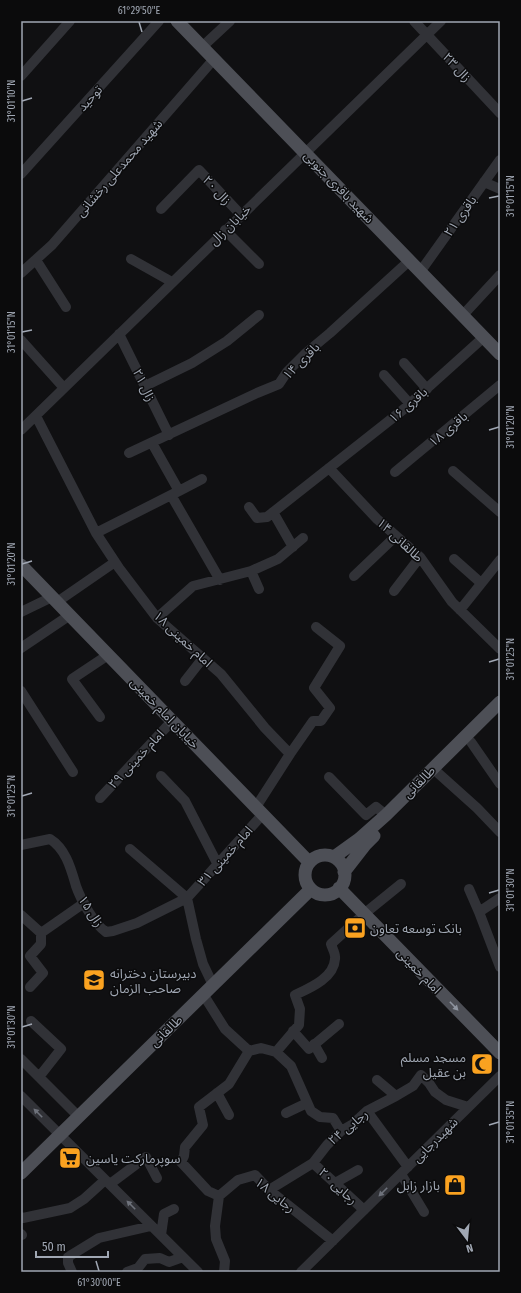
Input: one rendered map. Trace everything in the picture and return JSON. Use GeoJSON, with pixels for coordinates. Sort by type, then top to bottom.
{"type":"FeatureCollection","features":[{"type":"Feature","properties":{"kind":"main road","name":"شهید باقری جنوبی"},"geometry":{"type":"LineString","coordinates":[[177,21],[500,354]]}},
{"type":"Feature","properties":{"kind":"main road","name":"خیابان امام خمینی"},"geometry":{"type":"LineString","coordinates":[[21,564],[309,862]]}},
{"type":"Feature","properties":{"kind":"main road","name":"طالقانی"},"geometry":{"type":"LineString","coordinates":[[334,857],[359,839],[386,815],[500,702]]}},
{"type":"Feature","properties":{"kind":"main road","name":"طالقانی"},"geometry":{"type":"LineString","coordinates":[[344,872],[365,845],[500,713]]}},
{"type":"Feature","properties":{"kind":"main road"},"geometry":{"type":"LineString","coordinates":[[321,855],[334,857],[343,866],[344,872],[342,884],[334,892],[322,894],[316,892],[311,889],[306,879],[306,867],[309,862],[321,855]]}},
{"type":"Feature","properties":{"kind":"main road","name":"امام خمینی"},"geometry":{"type":"LineString","coordinates":[[339,888],[500,1054]]}},
{"type":"Feature","properties":{"kind":"main road","name":"طالقانی"},"geometry":{"type":"LineString","coordinates":[[21,1173],[311,889]]}},
{"type":"Feature","properties":{"kind":"street"},"geometry":{"type":"LineString","coordinates":[[21,76],[70,21]]}},
{"type":"Feature","properties":{"kind":"street","name":"توحید"},"geometry":{"type":"LineString","coordinates":[[21,174],[159,21]]}},
{"type":"Feature","properties":{"kind":"street"},"geometry":{"type":"LineString","coordinates":[[202,47],[230,21]]}},
{"type":"Feature","properties":{"kind":"street","name":"زال ۲۳"},"geometry":{"type":"LineString","coordinates":[[414,21],[500,113]]}},
{"type":"Feature","properties":{"kind":"street","name":"خیابان زال"},"geometry":{"type":"LineString","coordinates":[[21,430],[441,21]]}},
{"type":"Feature","properties":{"kind":"street","name":"شهید محمدعلی رخشانی"},"geometry":{"type":"LineString","coordinates":[[21,274],[52,245],[214,59]]}},
{"type":"Feature","properties":{"kind":"street","name":"باقری ۲۱"},"geometry":{"type":"LineString","coordinates":[[420,272],[500,160]]}},
{"type":"Feature","properties":{"kind":"street","name":"زال ۲۰"},"geometry":{"type":"LineString","coordinates":[[160,209],[199,170],[241,215]]}},
{"type":"Feature","properties":{"kind":"street"},"geometry":{"type":"LineString","coordinates":[[484,182],[500,189]]}},
{"type":"Feature","properties":{"kind":"street"},"geometry":{"type":"LineString","coordinates":[[225,230],[259,264]]}},
{"type":"Feature","properties":{"kind":"street"},"geometry":{"type":"LineString","coordinates":[[131,259],[172,282]]}},
{"type":"Feature","properties":{"kind":"street"},"geometry":{"type":"LineString","coordinates":[[36,260],[66,307]]}},
{"type":"Feature","properties":{"kind":"street","name":"باقری ۱۴"},"geometry":{"type":"LineString","coordinates":[[129,453],[279,384],[287,372],[306,353],[409,261]]}},
{"type":"Feature","properties":{"kind":"street"},"geometry":{"type":"LineString","coordinates":[[463,315],[500,275]]}},
{"type":"Feature","properties":{"kind":"street"},"geometry":{"type":"LineString","coordinates":[[145,386],[192,363],[227,341],[259,315]]}},
{"type":"Feature","properties":{"kind":"street","name":"زال ۲۱"},"geometry":{"type":"LineString","coordinates":[[119,334],[169,435]]}},
{"type":"Feature","properties":{"kind":"street","name":"باقری ۱۶"},"geometry":{"type":"LineString","coordinates":[[273,512],[410,404],[484,337]]}},
{"type":"Feature","properties":{"kind":"street"},"geometry":{"type":"LineString","coordinates":[[21,340],[64,388]]}},
{"type":"Feature","properties":{"kind":"street"},"geometry":{"type":"LineString","coordinates":[[404,363],[427,389]]}},
{"type":"Feature","properties":{"kind":"street"},"geometry":{"type":"LineString","coordinates":[[384,376],[410,404]]}},
{"type":"Feature","properties":{"kind":"street","name":"باقری ۱۸"},"geometry":{"type":"LineString","coordinates":[[395,472],[500,385]]}},
{"type":"Feature","properties":{"kind":"street","name":"امام خمینی ۱۸"},"geometry":{"type":"LineString","coordinates":[[36,416],[96,533],[115,562],[157,618],[221,674],[265,728],[290,754]]}},
{"type":"Feature","properties":{"kind":"street"},"geometry":{"type":"LineString","coordinates":[[152,443],[175,493],[220,580]]}},
{"type":"Feature","properties":{"kind":"street","name":"طالقانی ۱۴"},"geometry":{"type":"LineString","coordinates":[[330,468],[377,519],[420,557],[452,602],[500,649]]}},
{"type":"Feature","properties":{"kind":"street"},"geometry":{"type":"LineString","coordinates":[[453,471],[500,512]]}},
{"type":"Feature","properties":{"kind":"street"},"geometry":{"type":"LineString","coordinates":[[96,533],[202,479]]}},
{"type":"Feature","properties":{"kind":"street"},"geometry":{"type":"LineString","coordinates":[[249,507],[257,518],[267,517],[273,512],[293,547]]}},
{"type":"Feature","properties":{"kind":"street"},"geometry":{"type":"LineString","coordinates":[[354,576],[396,536]]}},
{"type":"Feature","properties":{"kind":"street"},"geometry":{"type":"LineString","coordinates":[[157,618],[193,586],[252,571],[278,559],[303,538]]}},
{"type":"Feature","properties":{"kind":"street"},"geometry":{"type":"LineString","coordinates":[[394,591],[420,557]]}},
{"type":"Feature","properties":{"kind":"street"},"geometry":{"type":"LineString","coordinates":[[454,559],[481,584]]}},
{"type":"Feature","properties":{"kind":"street"},"geometry":{"type":"LineString","coordinates":[[460,610],[500,560]]}},
{"type":"Feature","properties":{"kind":"street"},"geometry":{"type":"LineString","coordinates":[[21,612],[55,600],[115,562]]}},
{"type":"Feature","properties":{"kind":"street"},"geometry":{"type":"LineString","coordinates":[[252,571],[259,589]]}},
{"type":"Feature","properties":{"kind":"street"},"geometry":{"type":"LineString","coordinates":[[21,648],[70,615]]}},
{"type":"Feature","properties":{"kind":"street"},"geometry":{"type":"LineString","coordinates":[[260,811],[290,754],[313,721],[321,721],[330,708],[314,688],[340,646],[316,627]]}},
{"type":"Feature","properties":{"kind":"street"},"geometry":{"type":"LineString","coordinates":[[100,717],[72,679],[108,655]]}},
{"type":"Feature","properties":{"kind":"street"},"geometry":{"type":"LineString","coordinates":[[185,681],[203,658]]}},
{"type":"Feature","properties":{"kind":"street"},"geometry":{"type":"LineString","coordinates":[[21,691],[24,704],[73,772]]}},
{"type":"Feature","properties":{"kind":"street","name":"امام خمینی ۲۹"},"geometry":{"type":"LineString","coordinates":[[100,798],[172,721]]}},
{"type":"Feature","properties":{"kind":"street"},"geometry":{"type":"LineString","coordinates":[[471,742],[500,784]]}},
{"type":"Feature","properties":{"kind":"street"},"geometry":{"type":"LineString","coordinates":[[438,773],[477,808],[500,832]]}},
{"type":"Feature","properties":{"kind":"street"},"geometry":{"type":"LineString","coordinates":[[161,776],[185,800],[218,865]]}},
{"type":"Feature","properties":{"kind":"street"},"geometry":{"type":"LineString","coordinates":[[329,777],[366,815],[376,807],[386,815]]}},
{"type":"Feature","properties":{"kind":"street","name":"امام خمینی ۳۱"},"geometry":{"type":"LineString","coordinates":[[187,898],[218,865],[260,811]]}},
{"type":"Feature","properties":{"kind":"street","name":"زال ۱۵"},"geometry":{"type":"LineString","coordinates":[[21,845],[50,838],[56,842],[66,858],[84,903],[102,929],[106,932],[113,932],[137,922],[187,898]]}},
{"type":"Feature","properties":{"kind":"street"},"geometry":{"type":"LineString","coordinates":[[130,849],[187,898],[203,964],[213,985]]}},
{"type":"Feature","properties":{"kind":"street"},"geometry":{"type":"LineString","coordinates":[[276,1052],[299,1025],[300,1009],[295,995],[312,987],[332,971],[336,958],[331,944],[400,884]]}},
{"type":"Feature","properties":{"kind":"street"},"geometry":{"type":"LineString","coordinates":[[469,889],[500,967]]}},
{"type":"Feature","properties":{"kind":"street"},"geometry":{"type":"LineString","coordinates":[[479,912],[500,898]]}},
{"type":"Feature","properties":{"kind":"street"},"geometry":{"type":"LineString","coordinates":[[30,986],[43,973],[30,956],[40,944],[41,934],[84,903]]}},
{"type":"Feature","properties":{"kind":"street"},"geometry":{"type":"LineString","coordinates":[[21,915],[41,934]]}},
{"type":"Feature","properties":{"kind":"street"},"geometry":{"type":"LineString","coordinates":[[203,994],[225,1029],[249,1051]]}},
{"type":"Feature","properties":{"kind":"street"},"geometry":{"type":"LineString","coordinates":[[31,1021],[61,1049],[39,1077]]}},
{"type":"Feature","properties":{"kind":"street"},"geometry":{"type":"LineString","coordinates":[[294,1031],[309,1049],[339,1024]]}},
{"type":"Feature","properties":{"kind":"street"},"geometry":{"type":"LineString","coordinates":[[314,1044],[322,1058]]}},
{"type":"Feature","properties":{"kind":"street"},"geometry":{"type":"LineString","coordinates":[[224,1272],[225,1261],[216,1239],[219,1196],[208,1191],[181,1162],[184,1156],[185,1147],[203,1125],[199,1107],[229,1084],[249,1051],[261,1048],[276,1052],[291,1066],[311,1112],[320,1117],[333,1118],[340,1131]]}},
{"type":"Feature","properties":{"kind":"street"},"geometry":{"type":"LineString","coordinates":[[21,1059],[79,1117]]}},
{"type":"Feature","properties":{"kind":"street","name":"رجایی ۲۴"},"geometry":{"type":"LineString","coordinates":[[269,1190],[313,1163],[340,1131],[353,1124],[367,1111],[413,1086],[421,1075],[435,1092],[446,1100],[468,1107]]}},
{"type":"Feature","properties":{"kind":"street"},"geometry":{"type":"LineString","coordinates":[[377,1080],[396,1096]]}},
{"type":"Feature","properties":{"kind":"street","name":"شهیدرجایی"},"geometry":{"type":"LineString","coordinates":[[301,1272],[468,1107],[499,1080]]}},
{"type":"Feature","properties":{"kind":"street"},"geometry":{"type":"LineString","coordinates":[[217,1093],[229,1115]]}},
{"type":"Feature","properties":{"kind":"street"},"geometry":{"type":"LineString","coordinates":[[21,1096],[198,1272]]}},
{"type":"Feature","properties":{"kind":"street"},"geometry":{"type":"LineString","coordinates":[[286,1113],[307,1103]]}},
{"type":"Feature","properties":{"kind":"street"},"geometry":{"type":"LineString","coordinates":[[367,1111],[404,1171],[424,1212]]}},
{"type":"Feature","properties":{"kind":"street"},"geometry":{"type":"LineString","coordinates":[[21,1217],[23,1218],[70,1208],[146,1157],[157,1178]]}},
{"type":"Feature","properties":{"kind":"street","name":"رجایی ۲۰"},"geometry":{"type":"LineString","coordinates":[[313,1163],[364,1210]]}},
{"type":"Feature","properties":{"kind":"street"},"geometry":{"type":"LineString","coordinates":[[335,1183],[358,1170]]}},
{"type":"Feature","properties":{"kind":"street","name":"رجایی ۱۸"},"geometry":{"type":"LineString","coordinates":[[219,1196],[238,1180],[255,1175],[269,1190],[332,1241]]}},
{"type":"Feature","properties":{"kind":"street"},"geometry":{"type":"LineString","coordinates":[[161,1235],[164,1214],[174,1209]]}},
{"type":"Feature","properties":{"kind":"street"},"geometry":{"type":"LineString","coordinates":[[72,1272],[68,1263],[68,1257],[99,1238],[151,1226]]}},
{"type":"Feature","properties":{"kind":"street"},"geometry":{"type":"LineString","coordinates":[[127,1272],[138,1268],[145,1258],[160,1258],[169,1262],[183,1257]]}},
{"type":"Feature","properties":{"kind":"place","name":"بانک توسعه تعاون"},"geometry":{"type":"Point","coordinates":[355,928]}},
{"type":"Feature","properties":{"kind":"place","name":"دبیرستان دخترانه صاحب الزمان"},"geometry":{"type":"Point","coordinates":[94,980]}},
{"type":"Feature","properties":{"kind":"place","name":"مسجد مسلم بن عقیل"},"geometry":{"type":"Point","coordinates":[482,1064]}},
{"type":"Feature","properties":{"kind":"place","name":"سوپرمارکت یاسین"},"geometry":{"type":"Point","coordinates":[70,1158]}},
{"type":"Feature","properties":{"kind":"place","name":"بازار زابل"},"geometry":{"type":"Point","coordinates":[455,1185]}}]}
